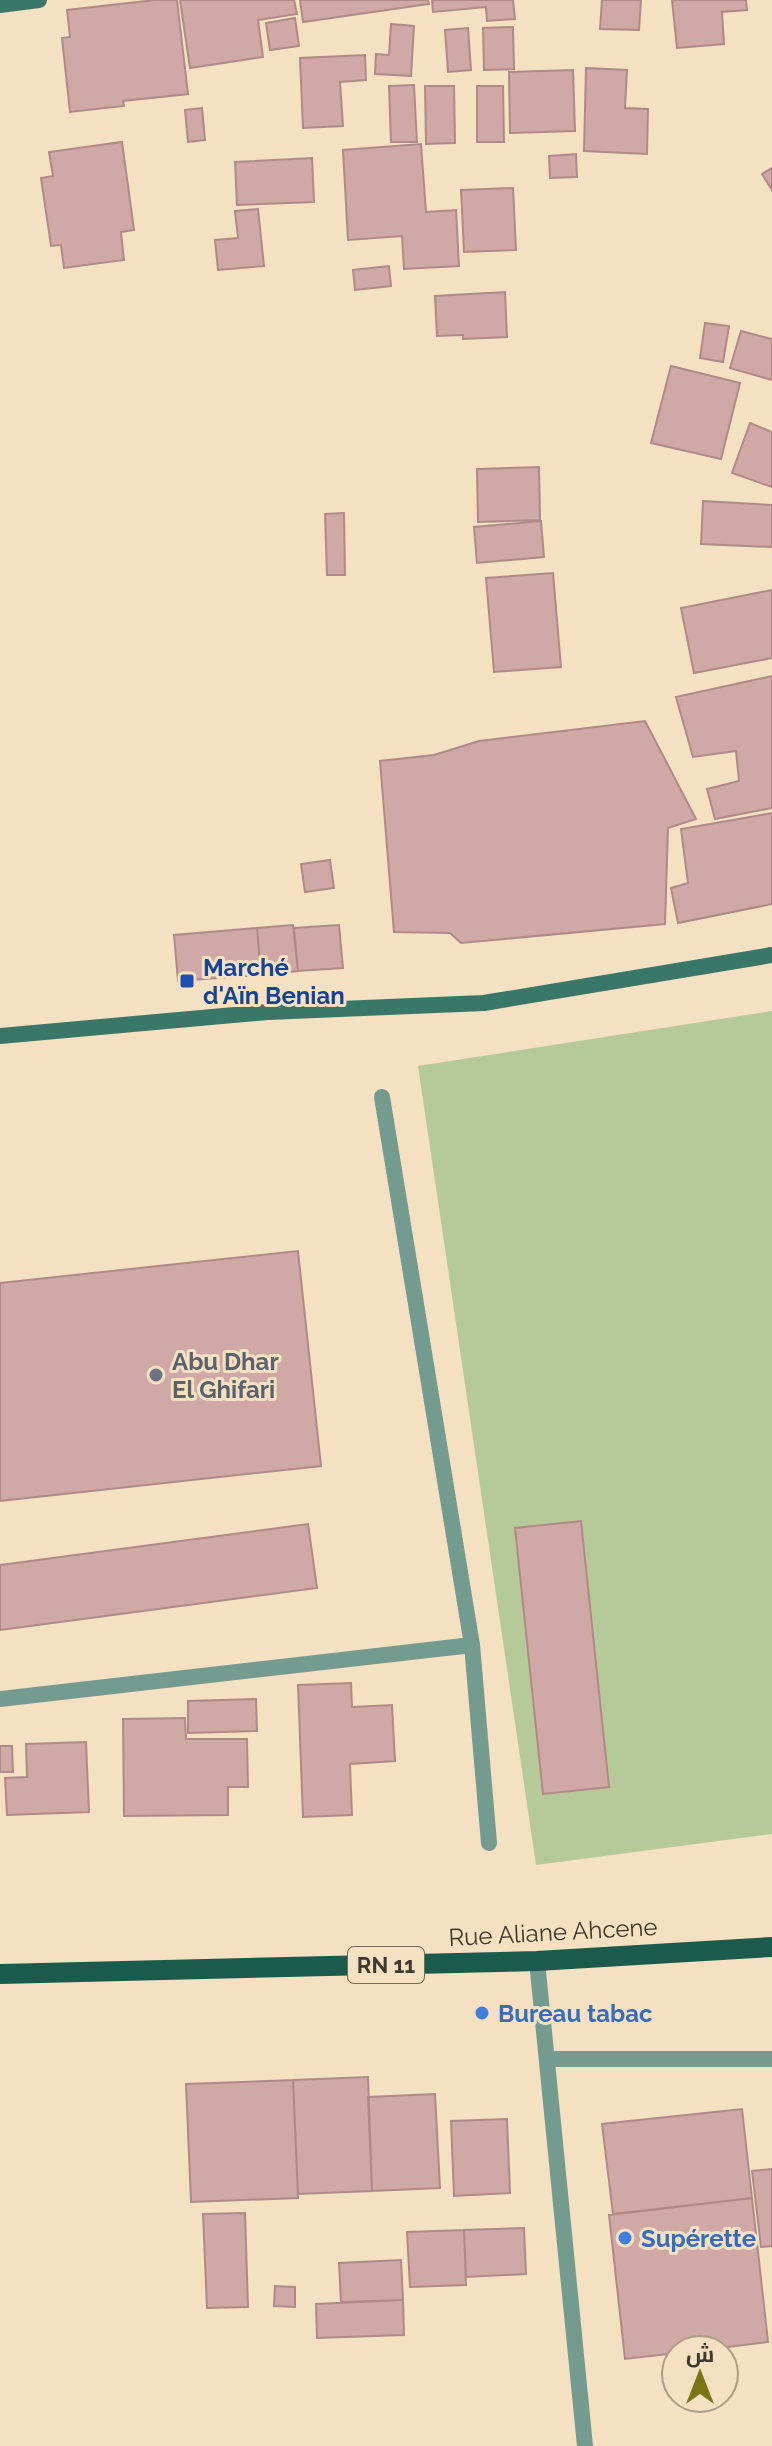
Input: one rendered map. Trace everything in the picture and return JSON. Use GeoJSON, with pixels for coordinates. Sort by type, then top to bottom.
{"type":"FeatureCollection","features":[{"type":"Feature","properties":{"kind":"main road","name":"Rue Aliane Ahcene"},"geometry":{"type":"LineString","coordinates":[[0,1974],[537,1961],[772,1947]]}},
{"type":"Feature","properties":{"kind":"street"},"geometry":{"type":"LineString","coordinates":[[9,3],[39,0]]}},
{"type":"Feature","properties":{"kind":"street"},"geometry":{"type":"LineString","coordinates":[[0,1036],[268,1012],[484,1003],[772,955]]}},
{"type":"Feature","properties":{"kind":"street"},"geometry":{"type":"LineString","coordinates":[[382,1097],[472,1645],[489,1843]]}},
{"type":"Feature","properties":{"kind":"street"},"geometry":{"type":"LineString","coordinates":[[0,1699],[472,1645]]}},
{"type":"Feature","properties":{"kind":"street"},"geometry":{"type":"LineString","coordinates":[[537,1961],[585,2446]]}},
{"type":"Feature","properties":{"kind":"street"},"geometry":{"type":"LineString","coordinates":[[547,2059],[772,2059]]}},
{"type":"Feature","properties":{"kind":"green space"},"geometry":{"type":"Polygon","coordinates":[[[772,1011],[772,1834],[536,1865],[418,1066],[772,1011]]]}},
{"type":"Feature","properties":{"kind":"building"},"geometry":{"type":"Polygon","coordinates":[[[177,0],[188,94],[123,101],[124,106],[70,112],[62,38],[70,37],[67,10],[177,0]]]}},
{"type":"Feature","properties":{"kind":"building"},"geometry":{"type":"Polygon","coordinates":[[[180,0],[294,0],[297,14],[258,20],[263,57],[190,68],[180,0]]]}},
{"type":"Feature","properties":{"kind":"building"},"geometry":{"type":"Polygon","coordinates":[[[300,0],[428,0],[429,4],[303,22],[300,0]]]}},
{"type":"Feature","properties":{"kind":"building"},"geometry":{"type":"Polygon","coordinates":[[[432,0],[513,0],[515,19],[487,21],[486,7],[433,12],[432,0]]]}},
{"type":"Feature","properties":{"kind":"building"},"geometry":{"type":"Polygon","coordinates":[[[602,0],[641,0],[639,30],[600,29],[602,0]]]}},
{"type":"Feature","properties":{"kind":"building"},"geometry":{"type":"Polygon","coordinates":[[[672,0],[746,0],[747,10],[722,12],[724,44],[677,48],[672,0]]]}},
{"type":"Feature","properties":{"kind":"building"},"geometry":{"type":"Polygon","coordinates":[[[295,18],[299,46],[270,50],[266,23],[295,18]]]}},
{"type":"Feature","properties":{"kind":"building"},"geometry":{"type":"Polygon","coordinates":[[[391,24],[414,26],[411,76],[375,74],[376,54],[389,55],[391,24]]]}},
{"type":"Feature","properties":{"kind":"building"},"geometry":{"type":"Polygon","coordinates":[[[513,27],[514,69],[484,70],[483,28],[513,27]]]}},
{"type":"Feature","properties":{"kind":"building"},"geometry":{"type":"Polygon","coordinates":[[[468,28],[471,70],[448,72],[445,30],[468,28]]]}},
{"type":"Feature","properties":{"kind":"building"},"geometry":{"type":"Polygon","coordinates":[[[365,55],[366,80],[340,82],[343,126],[303,128],[300,58],[365,55]]]}},
{"type":"Feature","properties":{"kind":"building"},"geometry":{"type":"Polygon","coordinates":[[[586,68],[627,70],[625,108],[648,109],[647,154],[584,151],[586,68]]]}},
{"type":"Feature","properties":{"kind":"building"},"geometry":{"type":"Polygon","coordinates":[[[573,70],[575,131],[510,133],[509,72],[573,70]]]}},
{"type":"Feature","properties":{"kind":"building"},"geometry":{"type":"Polygon","coordinates":[[[414,85],[417,142],[391,142],[389,86],[414,85]]]}},
{"type":"Feature","properties":{"kind":"building"},"geometry":{"type":"Polygon","coordinates":[[[425,86],[454,86],[455,143],[426,144],[425,86]]]}},
{"type":"Feature","properties":{"kind":"building"},"geometry":{"type":"Polygon","coordinates":[[[477,86],[503,86],[504,142],[477,142],[477,86]]]}},
{"type":"Feature","properties":{"kind":"building"},"geometry":{"type":"Polygon","coordinates":[[[202,108],[205,140],[188,142],[185,110],[202,108]]]}},
{"type":"Feature","properties":{"kind":"building"},"geometry":{"type":"Polygon","coordinates":[[[122,142],[134,230],[121,232],[124,260],[64,268],[61,245],[51,246],[41,178],[53,176],[49,152],[122,142]]]}},
{"type":"Feature","properties":{"kind":"building"},"geometry":{"type":"Polygon","coordinates":[[[421,144],[426,212],[456,210],[459,266],[404,269],[402,236],[348,240],[343,150],[421,144]]]}},
{"type":"Feature","properties":{"kind":"building"},"geometry":{"type":"Polygon","coordinates":[[[576,154],[577,177],[550,178],[549,156],[576,154]]]}},
{"type":"Feature","properties":{"kind":"building"},"geometry":{"type":"Polygon","coordinates":[[[312,158],[314,202],[237,205],[235,162],[312,158]]]}},
{"type":"Feature","properties":{"kind":"building"},"geometry":{"type":"Polygon","coordinates":[[[772,168],[772,190],[762,174],[772,168]]]}},
{"type":"Feature","properties":{"kind":"building"},"geometry":{"type":"Polygon","coordinates":[[[513,188],[516,250],[464,252],[461,190],[513,188]]]}},
{"type":"Feature","properties":{"kind":"building"},"geometry":{"type":"Polygon","coordinates":[[[258,209],[264,266],[218,270],[215,240],[238,238],[235,211],[258,209]]]}},
{"type":"Feature","properties":{"kind":"building"},"geometry":{"type":"Polygon","coordinates":[[[389,266],[391,286],[355,290],[353,270],[389,266]]]}},
{"type":"Feature","properties":{"kind":"building"},"geometry":{"type":"Polygon","coordinates":[[[505,292],[507,337],[463,339],[463,335],[437,336],[435,296],[505,292]]]}},
{"type":"Feature","properties":{"kind":"building"},"geometry":{"type":"Polygon","coordinates":[[[705,323],[729,326],[723,362],[700,358],[705,323]]]}},
{"type":"Feature","properties":{"kind":"building"},"geometry":{"type":"Polygon","coordinates":[[[741,331],[772,339],[772,380],[730,368],[741,331]]]}},
{"type":"Feature","properties":{"kind":"building"},"geometry":{"type":"Polygon","coordinates":[[[671,366],[740,383],[721,459],[651,443],[671,366]]]}},
{"type":"Feature","properties":{"kind":"building"},"geometry":{"type":"Polygon","coordinates":[[[750,423],[772,432],[772,487],[732,473],[750,423]]]}},
{"type":"Feature","properties":{"kind":"building"},"geometry":{"type":"Polygon","coordinates":[[[539,467],[540,520],[478,522],[477,469],[539,467]]]}},
{"type":"Feature","properties":{"kind":"building"},"geometry":{"type":"Polygon","coordinates":[[[703,501],[772,505],[772,547],[701,544],[703,501]]]}},
{"type":"Feature","properties":{"kind":"building"},"geometry":{"type":"Polygon","coordinates":[[[344,513],[345,575],[327,575],[325,514],[344,513]]]}},
{"type":"Feature","properties":{"kind":"building"},"geometry":{"type":"Polygon","coordinates":[[[541,521],[544,557],[477,563],[474,527],[541,521]]]}},
{"type":"Feature","properties":{"kind":"building"},"geometry":{"type":"Polygon","coordinates":[[[553,573],[561,667],[494,672],[486,578],[553,573]]]}},
{"type":"Feature","properties":{"kind":"building"},"geometry":{"type":"Polygon","coordinates":[[[772,590],[772,658],[694,673],[681,608],[772,590]]]}},
{"type":"Feature","properties":{"kind":"building"},"geometry":{"type":"Polygon","coordinates":[[[772,676],[772,808],[715,819],[707,789],[739,781],[736,751],[693,757],[676,697],[772,676]]]}},
{"type":"Feature","properties":{"kind":"building"},"geometry":{"type":"Polygon","coordinates":[[[645,721],[696,819],[668,828],[665,924],[461,943],[450,933],[394,932],[380,761],[434,755],[479,741],[645,721]]]}},
{"type":"Feature","properties":{"kind":"building"},"geometry":{"type":"Polygon","coordinates":[[[772,813],[772,904],[678,923],[671,888],[688,883],[681,829],[772,813]]]}},
{"type":"Feature","properties":{"kind":"building"},"geometry":{"type":"Polygon","coordinates":[[[330,860],[334,888],[305,892],[301,864],[330,860]]]}},
{"type":"Feature","properties":{"kind":"building"},"geometry":{"type":"Polygon","coordinates":[[[293,925],[298,971],[261,975],[257,928],[293,925]]]}},
{"type":"Feature","properties":{"kind":"building"},"geometry":{"type":"Polygon","coordinates":[[[339,925],[343,968],[298,971],[294,928],[339,925]]]}},
{"type":"Feature","properties":{"kind":"building"},"geometry":{"type":"Polygon","coordinates":[[[257,928],[261,975],[178,981],[174,935],[257,928]]]}},
{"type":"Feature","properties":{"kind":"building","name":"Abu Dhar El Ghifari"},"geometry":{"type":"Polygon","coordinates":[[[298,1251],[321,1466],[0,1501],[0,1283],[298,1251]]]}},
{"type":"Feature","properties":{"kind":"building"},"geometry":{"type":"Polygon","coordinates":[[[581,1521],[609,1787],[543,1794],[515,1528],[581,1521]]]}},
{"type":"Feature","properties":{"kind":"building"},"geometry":{"type":"Polygon","coordinates":[[[308,1524],[317,1588],[0,1630],[0,1565],[308,1524]]]}},
{"type":"Feature","properties":{"kind":"building"},"geometry":{"type":"Polygon","coordinates":[[[351,1683],[352,1707],[392,1705],[395,1761],[350,1764],[352,1815],[303,1817],[298,1685],[351,1683]]]}},
{"type":"Feature","properties":{"kind":"building"},"geometry":{"type":"Polygon","coordinates":[[[256,1699],[257,1731],[188,1733],[188,1701],[256,1699]]]}},
{"type":"Feature","properties":{"kind":"building"},"geometry":{"type":"Polygon","coordinates":[[[185,1718],[186,1739],[247,1739],[248,1787],[228,1787],[228,1815],[124,1816],[123,1719],[185,1718]]]}},
{"type":"Feature","properties":{"kind":"building"},"geometry":{"type":"Polygon","coordinates":[[[86,1742],[89,1812],[7,1815],[5,1778],[27,1777],[26,1744],[86,1742]]]}},
{"type":"Feature","properties":{"kind":"building"},"geometry":{"type":"Polygon","coordinates":[[[0,1746],[12,1746],[13,1772],[0,1772],[0,1746]]]}},
{"type":"Feature","properties":{"kind":"building"},"geometry":{"type":"Polygon","coordinates":[[[368,2077],[372,2191],[298,2194],[293,2080],[368,2077]]]}},
{"type":"Feature","properties":{"kind":"building"},"geometry":{"type":"Polygon","coordinates":[[[293,2080],[298,2198],[191,2202],[186,2084],[293,2080]]]}},
{"type":"Feature","properties":{"kind":"building"},"geometry":{"type":"Polygon","coordinates":[[[435,2094],[440,2188],[372,2191],[368,2097],[435,2094]]]}},
{"type":"Feature","properties":{"kind":"building"},"geometry":{"type":"Polygon","coordinates":[[[742,2109],[752,2198],[613,2214],[602,2124],[742,2109]]]}},
{"type":"Feature","properties":{"kind":"building"},"geometry":{"type":"Polygon","coordinates":[[[507,2119],[510,2193],[454,2196],[451,2121],[507,2119]]]}},
{"type":"Feature","properties":{"kind":"building"},"geometry":{"type":"Polygon","coordinates":[[[772,2169],[772,2246],[761,2247],[752,2171],[772,2169]]]}},
{"type":"Feature","properties":{"kind":"building"},"geometry":{"type":"Polygon","coordinates":[[[752,2198],[768,2342],[740,2346],[740,2334],[660,2334],[660,2355],[625,2359],[609,2215],[752,2198]]]}},
{"type":"Feature","properties":{"kind":"building"},"geometry":{"type":"Polygon","coordinates":[[[245,2213],[248,2307],[207,2308],[203,2214],[245,2213]]]}},
{"type":"Feature","properties":{"kind":"building"},"geometry":{"type":"Polygon","coordinates":[[[524,2228],[526,2274],[466,2277],[464,2230],[524,2228]]]}},
{"type":"Feature","properties":{"kind":"building"},"geometry":{"type":"Polygon","coordinates":[[[464,2230],[466,2285],[410,2287],[407,2232],[464,2230]]]}},
{"type":"Feature","properties":{"kind":"building"},"geometry":{"type":"Polygon","coordinates":[[[401,2260],[403,2300],[341,2302],[339,2263],[401,2260]]]}},
{"type":"Feature","properties":{"kind":"building"},"geometry":{"type":"Polygon","coordinates":[[[275,2286],[295,2287],[295,2307],[274,2306],[275,2286]]]}},
{"type":"Feature","properties":{"kind":"building"},"geometry":{"type":"Polygon","coordinates":[[[403,2300],[404,2335],[317,2338],[316,2304],[403,2300]]]}},
{"type":"Feature","properties":{"kind":"place","name":"Marché d'Aïn Benian"},"geometry":{"type":"Point","coordinates":[187,981]}},
{"type":"Feature","properties":{"kind":"place","name":"Abu Dhar El Ghifari"},"geometry":{"type":"Point","coordinates":[156,1375]}},
{"type":"Feature","properties":{"kind":"place","name":"Bureau tabac"},"geometry":{"type":"Point","coordinates":[482,2013]}},
{"type":"Feature","properties":{"kind":"place","name":"Supérette"},"geometry":{"type":"Point","coordinates":[625,2238]}}]}
